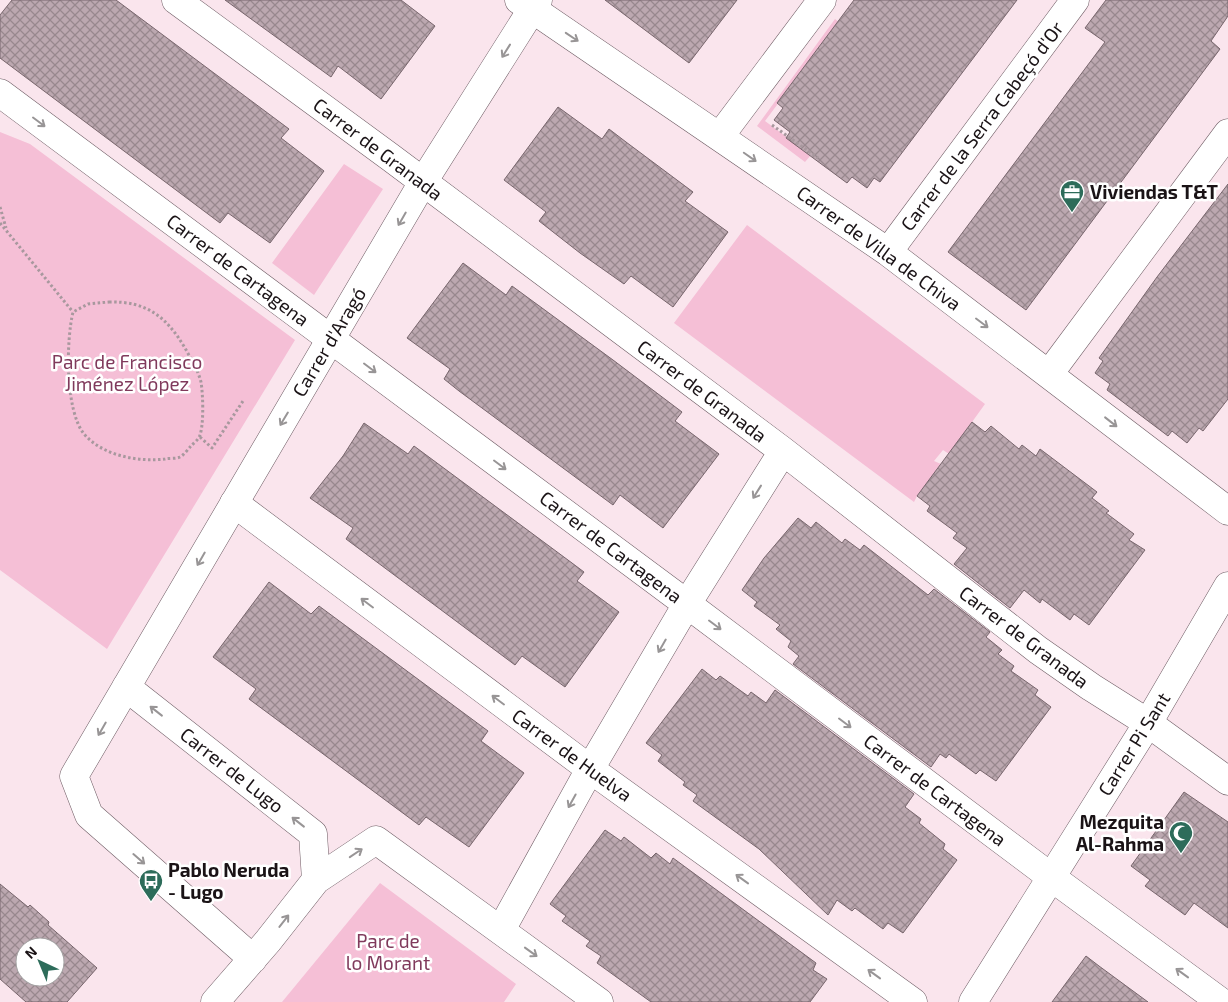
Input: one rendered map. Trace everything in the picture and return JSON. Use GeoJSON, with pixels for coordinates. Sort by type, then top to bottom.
{"type":"FeatureCollection","features":[{"type":"Feature","properties":{"kind":"street","name":"Carrer de Granada"},"geometry":{"type":"LineString","coordinates":[[176,0],[783,451],[1038,650],[1091,687],[1148,723],[1228,782]]}},
{"type":"Feature","properties":{"kind":"street"},"geometry":{"type":"LineString","coordinates":[[720,136],[822,0]]}},
{"type":"Feature","properties":{"kind":"street","name":"Carrer de la Serra Cabeçó d'Or"},"geometry":{"type":"LineString","coordinates":[[888,252],[1075,0]]}},
{"type":"Feature","properties":{"kind":"street","name":"Carrer d'Aragó"},"geometry":{"type":"LineString","coordinates":[[126,687],[530,3]]}},
{"type":"Feature","properties":{"kind":"street","name":"Carrer de Villa de Chiva"},"geometry":{"type":"LineString","coordinates":[[530,3],[888,252],[1228,511]]}},
{"type":"Feature","properties":{"kind":"street","name":"Carrer de Cartagena"},"geometry":{"type":"LineString","coordinates":[[0,93],[1221,1002]]}},
{"type":"Feature","properties":{"kind":"street"},"geometry":{"type":"LineString","coordinates":[[1049,374],[1228,133]]}},
{"type":"Feature","properties":{"kind":"street"},"geometry":{"type":"LineString","coordinates":[[501,930],[590,769],[687,604],[783,451]]}},
{"type":"Feature","properties":{"kind":"street","name":"Carrer de Huelva"},"geometry":{"type":"LineString","coordinates":[[234,503],[590,769],[914,1002]]}},
{"type":"Feature","properties":{"kind":"street","name":"Carrer Pi Sant"},"geometry":{"type":"LineString","coordinates":[[973,1002],[1148,723],[1228,586]]}},
{"type":"Feature","properties":{"kind":"street"},"geometry":{"type":"LineString","coordinates":[[126,687],[74,776],[89,814],[253,959]]}},
{"type":"Feature","properties":{"kind":"street","name":"Carrer de Lugo"},"geometry":{"type":"LineString","coordinates":[[126,687],[313,834],[316,880]]}},
{"type":"Feature","properties":{"kind":"street"},"geometry":{"type":"LineString","coordinates":[[215,1002],[253,959],[316,880],[376,840],[599,1002]]}},
{"type":"Feature","properties":{"kind":"path"},"geometry":{"type":"LineString","coordinates":[[787,136],[818,158]]}},
{"type":"Feature","properties":{"kind":"path"},"geometry":{"type":"LineString","coordinates":[[0,208],[7,232]]}},
{"type":"Feature","properties":{"kind":"path"},"geometry":{"type":"LineString","coordinates":[[0,223],[73,312]]}},
{"type":"Feature","properties":{"kind":"path"},"geometry":{"type":"LineString","coordinates":[[126,302],[147,307],[167,323],[181,341],[193,362],[201,383],[202,415],[200,437],[180,457],[150,460],[127,458],[102,448],[84,434],[75,414],[68,370],[70,326],[73,312],[88,304],[126,302]]}},
{"type":"Feature","properties":{"kind":"path"},"geometry":{"type":"LineString","coordinates":[[200,437],[212,448],[243,401]]}},
{"type":"Feature","properties":{"kind":"path"},"geometry":{"type":"LineString","coordinates":[[232,418],[238,422]]}},
{"type":"Feature","properties":{"kind":"green space"},"geometry":{"type":"Polygon","coordinates":[[[835,19],[839,22],[765,121],[811,155],[805,162],[757,126],[835,19]]]}},
{"type":"Feature","properties":{"kind":"green space","name":"Parc de Francisco Jiménez López"},"geometry":{"type":"Polygon","coordinates":[[[0,132],[30,144],[295,340],[107,649],[0,570],[0,132]]]}},
{"type":"Feature","properties":{"kind":"green space"},"geometry":{"type":"Polygon","coordinates":[[[344,164],[383,189],[314,295],[272,263],[344,164]]]}},
{"type":"Feature","properties":{"kind":"green space"},"geometry":{"type":"Polygon","coordinates":[[[747,225],[985,404],[949,454],[943,450],[934,461],[941,464],[914,502],[674,323],[747,225]]]}},
{"type":"Feature","properties":{"kind":"green space","name":"Parc de lo Morant"},"geometry":{"type":"Polygon","coordinates":[[[380,883],[516,984],[504,1002],[282,1002],[380,883]]]}},
{"type":"Feature","properties":{"kind":"building"},"geometry":{"type":"Polygon","coordinates":[[[12,0],[116,0],[289,129],[281,138],[324,171],[270,243],[228,213],[220,223],[0,58],[0,15],[12,0]]]}},
{"type":"Feature","properties":{"kind":"building"},"geometry":{"type":"Polygon","coordinates":[[[225,0],[401,0],[435,26],[381,99],[338,66],[331,77],[225,0]]]}},
{"type":"Feature","properties":{"kind":"building"},"geometry":{"type":"Polygon","coordinates":[[[605,0],[737,0],[689,63],[605,0]]]}},
{"type":"Feature","properties":{"kind":"building"},"geometry":{"type":"Polygon","coordinates":[[[854,0],[1017,0],[880,182],[874,178],[867,188],[852,177],[847,183],[786,138],[790,132],[774,120],[783,108],[777,103],[854,0]]]}},
{"type":"Feature","properties":{"kind":"building"},"geometry":{"type":"Polygon","coordinates":[[[1106,0],[1228,0],[1228,16],[1211,41],[1220,49],[1026,310],[948,252],[1105,42],[1085,28],[1106,0]]]}},
{"type":"Feature","properties":{"kind":"building"},"geometry":{"type":"Polygon","coordinates":[[[558,107],[602,139],[609,129],[693,192],[685,201],[728,232],[673,307],[631,276],[624,284],[580,253],[539,221],[546,212],[504,180],[558,107]]]}},
{"type":"Feature","properties":{"kind":"building"},"geometry":{"type":"Polygon","coordinates":[[[1228,184],[1228,399],[1203,431],[1199,428],[1187,443],[1172,431],[1168,436],[1107,390],[1110,384],[1095,373],[1103,361],[1099,358],[1157,277],[1228,184]]]}},
{"type":"Feature","properties":{"kind":"building"},"geometry":{"type":"Polygon","coordinates":[[[463,263],[506,295],[512,286],[613,360],[682,412],[675,421],[719,454],[663,528],[620,495],[613,505],[459,391],[444,379],[450,369],[407,338],[463,263]]]}},
{"type":"Feature","properties":{"kind":"building"},"geometry":{"type":"Polygon","coordinates":[[[972,422],[985,432],[991,426],[1019,449],[1022,445],[1036,456],[1040,449],[1097,492],[1092,498],[1109,511],[1106,513],[1134,534],[1129,540],[1145,550],[1089,625],[1074,614],[1070,620],[1042,599],[1040,603],[1024,590],[1010,608],[954,564],[967,548],[953,538],[957,533],[927,511],[930,506],[917,496],[972,422]]]}},
{"type":"Feature","properties":{"kind":"building"},"geometry":{"type":"Polygon","coordinates":[[[364,423],[408,454],[414,446],[572,563],[584,572],[577,581],[619,612],[565,687],[522,656],[515,665],[346,539],[353,528],[310,498],[343,456],[364,423]]]}},
{"type":"Feature","properties":{"kind":"building"},"geometry":{"type":"Polygon","coordinates":[[[798,518],[811,528],[816,522],[842,543],[845,539],[860,550],[864,545],[928,595],[934,589],[990,632],[986,637],[1002,650],[998,654],[1014,666],[1011,671],[1038,690],[1035,695],[1051,707],[996,781],[980,770],[976,774],[949,754],[946,758],[940,754],[931,767],[793,664],[799,656],[788,647],[791,641],[776,629],[780,625],[754,606],[757,602],[742,590],[764,558],[798,518]]]}},
{"type":"Feature","properties":{"kind":"building"},"geometry":{"type":"Polygon","coordinates":[[[269,582],[311,614],[319,606],[488,731],[481,741],[524,773],[469,847],[426,817],[419,825],[249,699],[256,689],[213,657],[269,582]]]}},
{"type":"Feature","properties":{"kind":"building"},"geometry":{"type":"Polygon","coordinates":[[[702,669],[716,680],[720,676],[748,696],[751,692],[766,703],[775,690],[914,794],[905,807],[921,819],[919,823],[945,844],[943,849],[957,860],[903,933],[888,923],[883,929],[855,908],[852,911],[837,900],[828,915],[759,849],[693,801],[697,795],[683,785],[685,782],[658,761],[662,755],[646,743],[702,669]]]}},
{"type":"Feature","properties":{"kind":"building","name":"Mezquita Al-Rahma"},"geometry":{"type":"Polygon","coordinates":[[[1184,792],[1228,822],[1228,928],[1194,903],[1185,915],[1145,886],[1150,880],[1131,866],[1184,792]]]}},
{"type":"Feature","properties":{"kind":"building"},"geometry":{"type":"Polygon","coordinates":[[[605,830],[621,841],[624,837],[651,858],[656,853],[670,864],[673,858],[816,963],[813,970],[827,979],[810,1002],[651,1002],[597,963],[601,956],[586,946],[590,941],[562,921],[566,916],[550,904],[605,830]]]}},
{"type":"Feature","properties":{"kind":"building"},"geometry":{"type":"Polygon","coordinates":[[[0,884],[28,907],[30,905],[49,922],[48,925],[62,937],[15,937],[15,987],[65,987],[65,940],[97,968],[67,1002],[26,1002],[0,979],[0,884]]]}},
{"type":"Feature","properties":{"kind":"building"},"geometry":{"type":"Polygon","coordinates":[[[1086,956],[1099,966],[1148,1002],[1052,1002],[1086,956]]]}},
{"type":"Feature","properties":{"kind":"place","name":"Viviendas T&T"},"geometry":{"type":"Point","coordinates":[1072,213]}},
{"type":"Feature","properties":{"kind":"place","name":"Mezquita Al-Rahma"},"geometry":{"type":"Point","coordinates":[1181,854]}},
{"type":"Feature","properties":{"kind":"place","name":"Pablo Neruda - Lugo"},"geometry":{"type":"Point","coordinates":[151,902]}}]}
